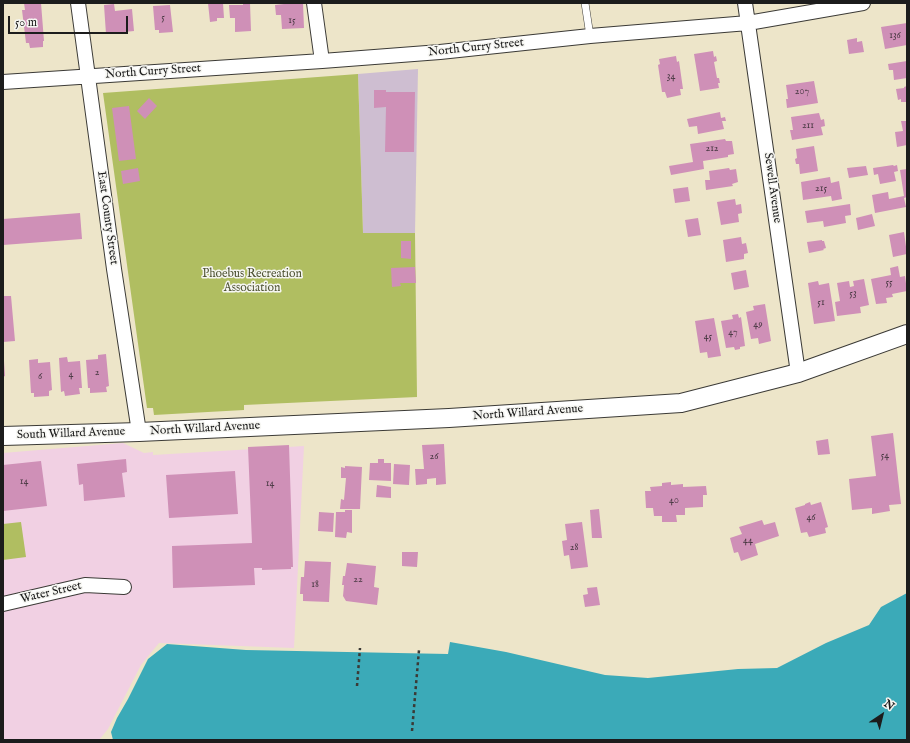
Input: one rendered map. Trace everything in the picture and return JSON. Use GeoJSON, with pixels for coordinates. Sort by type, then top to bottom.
{"type":"FeatureCollection","features":[{"type":"Feature","properties":{"kind":"street","name":"East County Street"},"geometry":{"type":"LineString","coordinates":[[78,3],[112,262],[139,432]]}},
{"type":"Feature","properties":{"kind":"street"},"geometry":{"type":"LineString","coordinates":[[314,3],[322,61]]}},
{"type":"Feature","properties":{"kind":"street","name":"Sewell Avenue"},"geometry":{"type":"LineString","coordinates":[[745,3],[798,373]]}},
{"type":"Feature","properties":{"kind":"street","name":"North Curry Street"},"geometry":{"type":"LineString","coordinates":[[3,82],[440,52],[590,36],[748,23],[863,3]]}},
{"type":"Feature","properties":{"kind":"street","name":"North Willard Avenue"},"geometry":{"type":"LineString","coordinates":[[139,432],[449,418],[681,403],[798,373],[907,334]]}},
{"type":"Feature","properties":{"kind":"street","name":"South Willard Avenue"},"geometry":{"type":"LineString","coordinates":[[3,436],[139,432]]}},
{"type":"Feature","properties":{"kind":"street","name":"Water Street"},"geometry":{"type":"LineString","coordinates":[[3,604],[85,585],[124,587]]}},
{"type":"Feature","properties":{"kind":"lane"},"geometry":{"type":"LineString","coordinates":[[585,3],[590,36]]}},
{"type":"Feature","properties":{"kind":"path"},"geometry":{"type":"LineString","coordinates":[[357,686],[360,648]]}},
{"type":"Feature","properties":{"kind":"path"},"geometry":{"type":"LineString","coordinates":[[412,731],[419,650]]}},
{"type":"Feature","properties":{"kind":"shaded area"},"geometry":{"type":"Polygon","coordinates":[[[418,69],[415,233],[363,233],[358,74],[418,69]]]}},
{"type":"Feature","properties":{"kind":"shaded area"},"geometry":{"type":"Polygon","coordinates":[[[123,443],[144,453],[153,452],[153,455],[304,446],[294,648],[159,643],[141,665],[108,729],[99,740],[3,740],[3,453],[123,443]]]}},
{"type":"Feature","properties":{"kind":"green space","name":"Phoebus Recreation Association"},"geometry":{"type":"Polygon","coordinates":[[[358,74],[363,233],[415,233],[417,397],[244,405],[244,410],[154,415],[153,408],[147,408],[103,93],[358,74]]]}},
{"type":"Feature","properties":{"kind":"green space"},"geometry":{"type":"Polygon","coordinates":[[[21,522],[26,557],[3,560],[3,524],[21,522]]]}},
{"type":"Feature","properties":{"kind":"water"},"geometry":{"type":"Polygon","coordinates":[[[907,593],[907,740],[113,740],[111,732],[148,659],[167,644],[246,650],[448,654],[450,642],[506,652],[605,675],[648,678],[738,669],[777,668],[826,643],[869,625],[881,607],[907,593]]]}},
{"type":"Feature","properties":{"kind":"building"},"geometry":{"type":"Polygon","coordinates":[[[24,3],[41,3],[44,41],[43,47],[30,48],[29,43],[26,43],[22,10],[25,10],[24,3]]]}},
{"type":"Feature","properties":{"kind":"building"},"geometry":{"type":"Polygon","coordinates":[[[208,3],[223,3],[224,18],[217,18],[217,21],[210,22],[208,3]]]}},
{"type":"Feature","properties":{"kind":"building"},"geometry":{"type":"Polygon","coordinates":[[[243,3],[250,3],[251,31],[235,32],[235,18],[230,18],[229,5],[243,5],[243,3]]]}},
{"type":"Feature","properties":{"kind":"building"},"geometry":{"type":"Polygon","coordinates":[[[284,3],[303,3],[304,28],[282,29],[281,15],[276,15],[275,5],[284,3]]]}},
{"type":"Feature","properties":{"kind":"building"},"geometry":{"type":"Polygon","coordinates":[[[114,4],[115,11],[132,9],[134,31],[106,34],[104,5],[114,4]]]}},
{"type":"Feature","properties":{"kind":"building"},"geometry":{"type":"Polygon","coordinates":[[[170,5],[173,32],[159,33],[159,30],[155,30],[153,6],[170,5]]]}},
{"type":"Feature","properties":{"kind":"building"},"geometry":{"type":"Polygon","coordinates":[[[907,23],[907,45],[885,49],[881,27],[907,23]]]}},
{"type":"Feature","properties":{"kind":"building"},"geometry":{"type":"Polygon","coordinates":[[[857,38],[857,42],[862,41],[864,52],[849,54],[847,40],[857,38]]]}},
{"type":"Feature","properties":{"kind":"building"},"geometry":{"type":"Polygon","coordinates":[[[713,51],[714,57],[716,56],[717,61],[714,62],[717,78],[719,78],[720,83],[718,83],[719,88],[700,91],[694,54],[713,51]]]}},
{"type":"Feature","properties":{"kind":"building"},"geometry":{"type":"Polygon","coordinates":[[[676,56],[677,62],[679,61],[683,89],[680,89],[681,95],[667,98],[665,92],[662,92],[658,65],[660,64],[659,59],[676,56]]]}},
{"type":"Feature","properties":{"kind":"building"},"geometry":{"type":"Polygon","coordinates":[[[907,61],[907,78],[894,80],[893,70],[889,70],[888,64],[907,61]]]}},
{"type":"Feature","properties":{"kind":"building"},"geometry":{"type":"Polygon","coordinates":[[[814,81],[818,103],[787,108],[786,99],[788,99],[786,85],[814,81]]]}},
{"type":"Feature","properties":{"kind":"building"},"geometry":{"type":"Polygon","coordinates":[[[907,86],[907,102],[901,102],[901,99],[898,100],[896,89],[907,86]]]}},
{"type":"Feature","properties":{"kind":"building"},"geometry":{"type":"Polygon","coordinates":[[[374,90],[386,90],[386,92],[415,92],[414,152],[385,152],[386,107],[374,108],[374,90]]]}},
{"type":"Feature","properties":{"kind":"building"},"geometry":{"type":"Polygon","coordinates":[[[149,98],[157,106],[145,119],[137,111],[149,98]]]}},
{"type":"Feature","properties":{"kind":"building"},"geometry":{"type":"Polygon","coordinates":[[[129,106],[136,159],[119,161],[112,108],[129,106]]]}},
{"type":"Feature","properties":{"kind":"building"},"geometry":{"type":"Polygon","coordinates":[[[720,112],[721,118],[725,117],[726,121],[722,121],[724,129],[698,134],[697,126],[689,127],[687,119],[720,112]]]}},
{"type":"Feature","properties":{"kind":"building"},"geometry":{"type":"Polygon","coordinates":[[[819,113],[821,120],[824,119],[825,126],[821,127],[823,135],[792,140],[790,130],[793,130],[791,117],[819,113]]]}},
{"type":"Feature","properties":{"kind":"building"},"geometry":{"type":"Polygon","coordinates":[[[901,121],[907,121],[907,145],[897,147],[895,132],[903,131],[901,121]]]}},
{"type":"Feature","properties":{"kind":"building"},"geometry":{"type":"Polygon","coordinates":[[[725,139],[726,141],[732,141],[734,154],[728,155],[728,157],[703,161],[704,169],[671,175],[669,166],[693,162],[690,144],[725,139]]]}},
{"type":"Feature","properties":{"kind":"building"},"geometry":{"type":"Polygon","coordinates":[[[814,146],[818,171],[800,174],[799,164],[796,164],[795,159],[797,158],[796,149],[814,146]]]}},
{"type":"Feature","properties":{"kind":"building"},"geometry":{"type":"Polygon","coordinates":[[[897,165],[898,171],[894,172],[896,181],[880,184],[878,174],[874,175],[873,168],[897,165]]]}},
{"type":"Feature","properties":{"kind":"building"},"geometry":{"type":"Polygon","coordinates":[[[866,166],[868,175],[849,178],[847,168],[866,166]]]}},
{"type":"Feature","properties":{"kind":"building"},"geometry":{"type":"Polygon","coordinates":[[[138,168],[140,181],[123,184],[121,171],[138,168]]]}},
{"type":"Feature","properties":{"kind":"building"},"geometry":{"type":"Polygon","coordinates":[[[729,168],[730,170],[736,169],[738,182],[732,184],[733,186],[706,190],[705,180],[710,180],[709,171],[729,168]]]}},
{"type":"Feature","properties":{"kind":"building"},"geometry":{"type":"Polygon","coordinates":[[[907,169],[907,197],[904,198],[906,207],[875,213],[872,195],[888,192],[889,199],[904,196],[900,170],[907,169]]]}},
{"type":"Feature","properties":{"kind":"building"},"geometry":{"type":"Polygon","coordinates":[[[830,177],[831,183],[839,181],[842,199],[832,201],[831,196],[803,200],[801,182],[830,177]]]}},
{"type":"Feature","properties":{"kind":"building"},"geometry":{"type":"Polygon","coordinates":[[[688,187],[690,201],[675,203],[673,189],[688,187]]]}},
{"type":"Feature","properties":{"kind":"building"},"geometry":{"type":"Polygon","coordinates":[[[735,199],[736,205],[741,204],[742,213],[738,214],[739,222],[721,225],[717,202],[735,199]]]}},
{"type":"Feature","properties":{"kind":"building"},"geometry":{"type":"Polygon","coordinates":[[[850,204],[851,215],[845,216],[846,223],[824,227],[823,221],[807,223],[805,211],[850,204]]]}},
{"type":"Feature","properties":{"kind":"building"},"geometry":{"type":"Polygon","coordinates":[[[80,213],[82,239],[3,245],[3,219],[80,213]]]}},
{"type":"Feature","properties":{"kind":"building"},"geometry":{"type":"Polygon","coordinates":[[[872,214],[875,226],[858,230],[856,218],[872,214]]]}},
{"type":"Feature","properties":{"kind":"building"},"geometry":{"type":"Polygon","coordinates":[[[698,218],[701,235],[688,237],[685,220],[698,218]]]}},
{"type":"Feature","properties":{"kind":"building"},"geometry":{"type":"Polygon","coordinates":[[[904,232],[907,254],[893,257],[889,235],[904,232]]]}},
{"type":"Feature","properties":{"kind":"building"},"geometry":{"type":"Polygon","coordinates":[[[741,237],[742,244],[746,243],[748,253],[744,254],[744,259],[726,262],[723,240],[741,237]]]}},
{"type":"Feature","properties":{"kind":"building"},"geometry":{"type":"Polygon","coordinates":[[[401,241],[411,241],[411,259],[401,258],[401,241]]]}},
{"type":"Feature","properties":{"kind":"building"},"geometry":{"type":"Polygon","coordinates":[[[824,241],[826,248],[823,249],[824,250],[809,253],[807,242],[824,241]]]}},
{"type":"Feature","properties":{"kind":"building"},"geometry":{"type":"Polygon","coordinates":[[[898,266],[900,277],[905,276],[907,291],[892,294],[893,297],[886,298],[887,303],[876,304],[871,279],[891,275],[890,268],[898,266]]]}},
{"type":"Feature","properties":{"kind":"building"},"geometry":{"type":"Polygon","coordinates":[[[415,267],[416,283],[400,283],[401,286],[392,287],[391,268],[415,267]]]}},
{"type":"Feature","properties":{"kind":"building"},"geometry":{"type":"Polygon","coordinates":[[[746,270],[749,287],[734,290],[731,273],[746,270]]]}},
{"type":"Feature","properties":{"kind":"building"},"geometry":{"type":"Polygon","coordinates":[[[864,279],[869,305],[860,307],[861,313],[837,316],[835,302],[840,301],[837,283],[849,281],[850,287],[854,286],[853,281],[864,279]]]}},
{"type":"Feature","properties":{"kind":"building"},"geometry":{"type":"Polygon","coordinates":[[[818,281],[819,285],[829,283],[835,321],[814,324],[808,283],[818,281]]]}},
{"type":"Feature","properties":{"kind":"building"},"geometry":{"type":"Polygon","coordinates":[[[3,296],[11,296],[15,341],[3,342],[3,296]]]}},
{"type":"Feature","properties":{"kind":"building"},"geometry":{"type":"Polygon","coordinates":[[[765,304],[771,341],[759,344],[758,338],[751,339],[746,312],[754,310],[753,306],[765,304]]]}},
{"type":"Feature","properties":{"kind":"building"},"geometry":{"type":"Polygon","coordinates":[[[738,314],[739,318],[741,317],[745,346],[735,350],[734,347],[726,348],[721,321],[733,319],[732,315],[738,314]]]}},
{"type":"Feature","properties":{"kind":"building"},"geometry":{"type":"Polygon","coordinates":[[[714,318],[721,356],[708,358],[707,352],[700,353],[695,321],[714,318]]]}},
{"type":"Feature","properties":{"kind":"building"},"geometry":{"type":"Polygon","coordinates":[[[106,354],[109,386],[106,387],[107,392],[90,393],[90,388],[88,388],[86,360],[98,359],[98,355],[106,354]]]}},
{"type":"Feature","properties":{"kind":"building"},"geometry":{"type":"Polygon","coordinates":[[[67,357],[68,362],[80,361],[82,388],[79,388],[80,394],[65,396],[64,391],[61,392],[59,358],[67,357]]]}},
{"type":"Feature","properties":{"kind":"building"},"geometry":{"type":"Polygon","coordinates":[[[38,359],[38,363],[50,362],[52,390],[49,391],[49,396],[34,397],[34,393],[31,393],[29,360],[38,359]]]}},
{"type":"Feature","properties":{"kind":"building"},"geometry":{"type":"Polygon","coordinates":[[[3,361],[5,376],[3,377],[3,361]]]}},
{"type":"Feature","properties":{"kind":"building"},"geometry":{"type":"Polygon","coordinates":[[[893,433],[901,504],[889,505],[890,511],[872,514],[872,508],[852,510],[849,479],[876,476],[871,436],[893,433]]]}},
{"type":"Feature","properties":{"kind":"building"},"geometry":{"type":"Polygon","coordinates":[[[828,439],[830,454],[818,455],[816,441],[828,439]]]}},
{"type":"Feature","properties":{"kind":"building"},"geometry":{"type":"Polygon","coordinates":[[[444,444],[446,484],[436,485],[436,478],[427,479],[427,484],[416,485],[415,469],[424,469],[422,445],[444,444]]]}},
{"type":"Feature","properties":{"kind":"building"},"geometry":{"type":"Polygon","coordinates":[[[289,445],[293,567],[291,567],[291,569],[262,570],[262,568],[254,568],[255,585],[173,588],[172,546],[252,543],[248,447],[289,445]]]}},
{"type":"Feature","properties":{"kind":"building"},"geometry":{"type":"Polygon","coordinates":[[[126,459],[127,472],[122,473],[125,497],[84,501],[83,484],[79,485],[77,464],[126,459]]]}},
{"type":"Feature","properties":{"kind":"building"},"geometry":{"type":"Polygon","coordinates":[[[378,459],[384,459],[384,463],[391,463],[391,481],[369,480],[370,463],[378,463],[378,459]]]}},
{"type":"Feature","properties":{"kind":"building"},"geometry":{"type":"Polygon","coordinates":[[[41,461],[47,506],[3,511],[3,465],[41,461]]]}},
{"type":"Feature","properties":{"kind":"building"},"geometry":{"type":"Polygon","coordinates":[[[394,464],[410,465],[409,485],[393,484],[394,464]]]}},
{"type":"Feature","properties":{"kind":"building"},"geometry":{"type":"Polygon","coordinates":[[[345,466],[362,467],[360,509],[340,509],[341,499],[344,500],[346,478],[341,478],[341,467],[345,468],[345,466]]]}},
{"type":"Feature","properties":{"kind":"building"},"geometry":{"type":"Polygon","coordinates":[[[235,471],[238,514],[169,518],[166,475],[235,471]]]}},
{"type":"Feature","properties":{"kind":"building"},"geometry":{"type":"Polygon","coordinates":[[[671,482],[671,485],[683,484],[683,487],[706,486],[707,495],[703,495],[703,507],[685,508],[685,515],[676,515],[677,522],[662,522],[662,516],[654,516],[653,508],[646,508],[645,491],[651,491],[650,487],[662,486],[662,483],[671,482]]]}},
{"type":"Feature","properties":{"kind":"building"},"geometry":{"type":"Polygon","coordinates":[[[377,485],[391,487],[391,498],[376,497],[377,485]]]}},
{"type":"Feature","properties":{"kind":"building"},"geometry":{"type":"Polygon","coordinates":[[[810,502],[811,505],[821,502],[828,527],[825,528],[826,533],[809,537],[807,532],[801,533],[795,508],[810,502]]]}},
{"type":"Feature","properties":{"kind":"building"},"geometry":{"type":"Polygon","coordinates":[[[599,509],[602,538],[592,538],[590,510],[599,509]]]}},
{"type":"Feature","properties":{"kind":"building"},"geometry":{"type":"Polygon","coordinates":[[[345,510],[352,510],[352,533],[347,532],[346,538],[335,537],[336,512],[345,512],[345,510]]]}},
{"type":"Feature","properties":{"kind":"building"},"geometry":{"type":"Polygon","coordinates":[[[319,512],[334,513],[333,532],[318,531],[319,512]]]}},
{"type":"Feature","properties":{"kind":"building"},"geometry":{"type":"Polygon","coordinates":[[[762,520],[764,525],[775,522],[779,536],[755,544],[758,555],[741,561],[738,552],[734,553],[730,538],[742,534],[739,527],[762,520]]]}},
{"type":"Feature","properties":{"kind":"building"},"geometry":{"type":"Polygon","coordinates":[[[582,522],[588,567],[571,569],[569,555],[564,556],[562,541],[567,540],[565,524],[582,522]]]}},
{"type":"Feature","properties":{"kind":"building"},"geometry":{"type":"Polygon","coordinates":[[[402,552],[418,552],[417,567],[402,566],[402,552]]]}},
{"type":"Feature","properties":{"kind":"building"},"geometry":{"type":"Polygon","coordinates":[[[305,561],[331,562],[329,602],[303,601],[303,594],[300,594],[301,577],[304,577],[305,561]]]}},
{"type":"Feature","properties":{"kind":"building"},"geometry":{"type":"Polygon","coordinates":[[[347,563],[376,566],[374,587],[379,588],[377,605],[346,601],[343,596],[344,585],[342,585],[347,563]]]}},
{"type":"Feature","properties":{"kind":"building"},"geometry":{"type":"Polygon","coordinates":[[[597,587],[600,605],[585,607],[583,595],[588,594],[587,588],[597,587]]]}}]}
